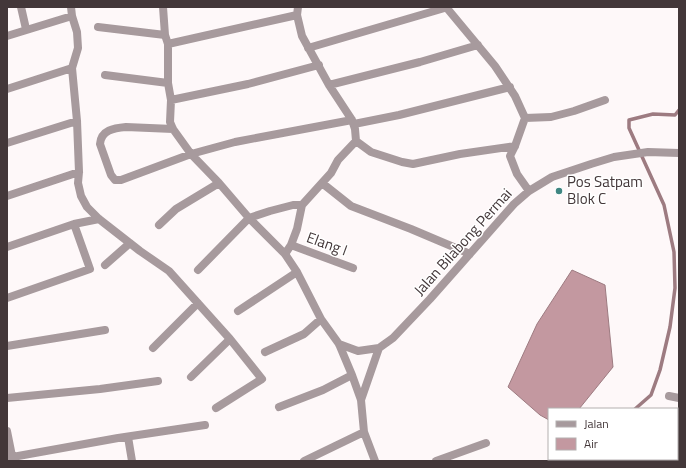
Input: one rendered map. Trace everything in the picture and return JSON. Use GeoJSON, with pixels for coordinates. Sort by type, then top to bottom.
{"type":"FeatureCollection","features":[{"type":"Feature","properties":{"kind":"street"},"geometry":{"type":"LineString","coordinates":[[21,7],[26,29]]}},
{"type":"Feature","properties":{"kind":"street"},"geometry":{"type":"LineString","coordinates":[[71,7],[77,32],[78,48],[72,68],[77,121],[78,183],[81,196],[87,207],[99,218],[130,243],[169,271],[230,339],[262,379],[216,408]]}},
{"type":"Feature","properties":{"kind":"street"},"geometry":{"type":"LineString","coordinates":[[163,7],[165,36],[168,44],[168,83],[172,100],[170,122],[173,129],[191,154],[219,183],[249,218],[285,254],[297,272],[321,319],[339,344],[352,375],[360,400],[364,432],[375,461]]}},
{"type":"Feature","properties":{"kind":"street"},"geometry":{"type":"LineString","coordinates":[[308,48],[447,7],[510,87],[525,118],[510,156],[517,174],[529,191]]}},
{"type":"Feature","properties":{"kind":"street"},"geometry":{"type":"LineString","coordinates":[[168,44],[298,11],[302,36],[329,85],[353,122],[356,141],[371,152],[413,164],[460,154],[515,146]]}},
{"type":"Feature","properties":{"kind":"street"},"geometry":{"type":"LineString","coordinates":[[7,36],[72,16]]}},
{"type":"Feature","properties":{"kind":"street"},"geometry":{"type":"LineString","coordinates":[[98,27],[165,36]]}},
{"type":"Feature","properties":{"kind":"street"},"geometry":{"type":"LineString","coordinates":[[329,85],[420,62],[478,45]]}},
{"type":"Feature","properties":{"kind":"street"},"geometry":{"type":"LineString","coordinates":[[172,100],[248,84],[319,65]]}},
{"type":"Feature","properties":{"kind":"street"},"geometry":{"type":"LineString","coordinates":[[7,89],[72,68]]}},
{"type":"Feature","properties":{"kind":"street"},"geometry":{"type":"LineString","coordinates":[[105,75],[168,83]]}},
{"type":"Feature","properties":{"kind":"street"},"geometry":{"type":"LineString","coordinates":[[173,129],[119,127],[106,132],[100,140],[100,144],[111,175],[115,180],[121,180],[191,154],[235,142],[399,115],[510,87]]}},
{"type":"Feature","properties":{"kind":"street"},"geometry":{"type":"LineString","coordinates":[[525,118],[551,117],[605,100]]}},
{"type":"Feature","properties":{"kind":"street"},"geometry":{"type":"LineString","coordinates":[[7,143],[77,121]]}},
{"type":"Feature","properties":{"kind":"street"},"geometry":{"type":"LineString","coordinates":[[285,254],[291,245],[297,229],[302,205],[331,173],[338,160],[356,141]]}},
{"type":"Feature","properties":{"kind":"street","name":"Jalan Bilabong Permai"},"geometry":{"type":"LineString","coordinates":[[379,348],[393,338],[430,299],[514,204],[529,191],[552,177],[614,157],[648,152],[679,153]]}},
{"type":"Feature","properties":{"kind":"street"},"geometry":{"type":"LineString","coordinates":[[7,196],[79,172]]}},
{"type":"Feature","properties":{"kind":"street"},"geometry":{"type":"LineString","coordinates":[[159,226],[176,209],[219,183]]}},
{"type":"Feature","properties":{"kind":"street"},"geometry":{"type":"LineString","coordinates":[[322,183],[352,206],[470,254]]}},
{"type":"Feature","properties":{"kind":"street"},"geometry":{"type":"LineString","coordinates":[[198,270],[249,218],[293,205],[302,205]]}},
{"type":"Feature","properties":{"kind":"street"},"geometry":{"type":"LineString","coordinates":[[7,247],[74,224],[99,218]]}},
{"type":"Feature","properties":{"kind":"street"},"geometry":{"type":"LineString","coordinates":[[7,298],[90,269],[74,224]]}},
{"type":"Feature","properties":{"kind":"street"},"geometry":{"type":"LineString","coordinates":[[105,265],[130,243]]}},
{"type":"Feature","properties":{"kind":"street","name":"Elang I"},"geometry":{"type":"LineString","coordinates":[[291,245],[353,268]]}},
{"type":"Feature","properties":{"kind":"street"},"geometry":{"type":"LineString","coordinates":[[238,310],[297,272]]}},
{"type":"Feature","properties":{"kind":"street"},"geometry":{"type":"LineString","coordinates":[[154,348],[198,303]]}},
{"type":"Feature","properties":{"kind":"street"},"geometry":{"type":"LineString","coordinates":[[265,352],[304,334],[321,319]]}},
{"type":"Feature","properties":{"kind":"street"},"geometry":{"type":"LineString","coordinates":[[7,346],[105,330]]}},
{"type":"Feature","properties":{"kind":"street"},"geometry":{"type":"LineString","coordinates":[[191,377],[230,339]]}},
{"type":"Feature","properties":{"kind":"street"},"geometry":{"type":"LineString","coordinates":[[339,344],[358,351],[379,348],[360,400]]}},
{"type":"Feature","properties":{"kind":"street"},"geometry":{"type":"LineString","coordinates":[[279,407],[323,390],[352,375]]}},
{"type":"Feature","properties":{"kind":"street"},"geometry":{"type":"LineString","coordinates":[[7,398],[100,389],[158,380]]}},
{"type":"Feature","properties":{"kind":"street"},"geometry":{"type":"LineString","coordinates":[[669,396],[679,398]]}},
{"type":"Feature","properties":{"kind":"street"},"geometry":{"type":"LineString","coordinates":[[7,431],[11,459],[204,424]]}},
{"type":"Feature","properties":{"kind":"street"},"geometry":{"type":"LineString","coordinates":[[304,461],[364,432]]}},
{"type":"Feature","properties":{"kind":"street"},"geometry":{"type":"LineString","coordinates":[[128,437],[132,461]]}},
{"type":"Feature","properties":{"kind":"street"},"geometry":{"type":"LineString","coordinates":[[436,461],[486,443]]}},
{"type":"Feature","properties":{"kind":"water"},"geometry":{"type":"Polygon","coordinates":[[[572,270],[605,285],[613,367],[580,408],[548,408],[548,419],[540,415],[508,387],[537,324],[572,270]]]}},
{"type":"Feature","properties":{"kind":"waterway"},"geometry":{"type":"LineString","coordinates":[[636,408],[651,395],[660,370],[670,327],[675,288],[674,252],[664,205],[629,128],[629,120],[653,114],[675,115],[679,110]]}},
{"type":"Feature","properties":{"kind":"place","name":"Pos Satpam Blok C"},"geometry":{"type":"Point","coordinates":[559,191]}}]}
